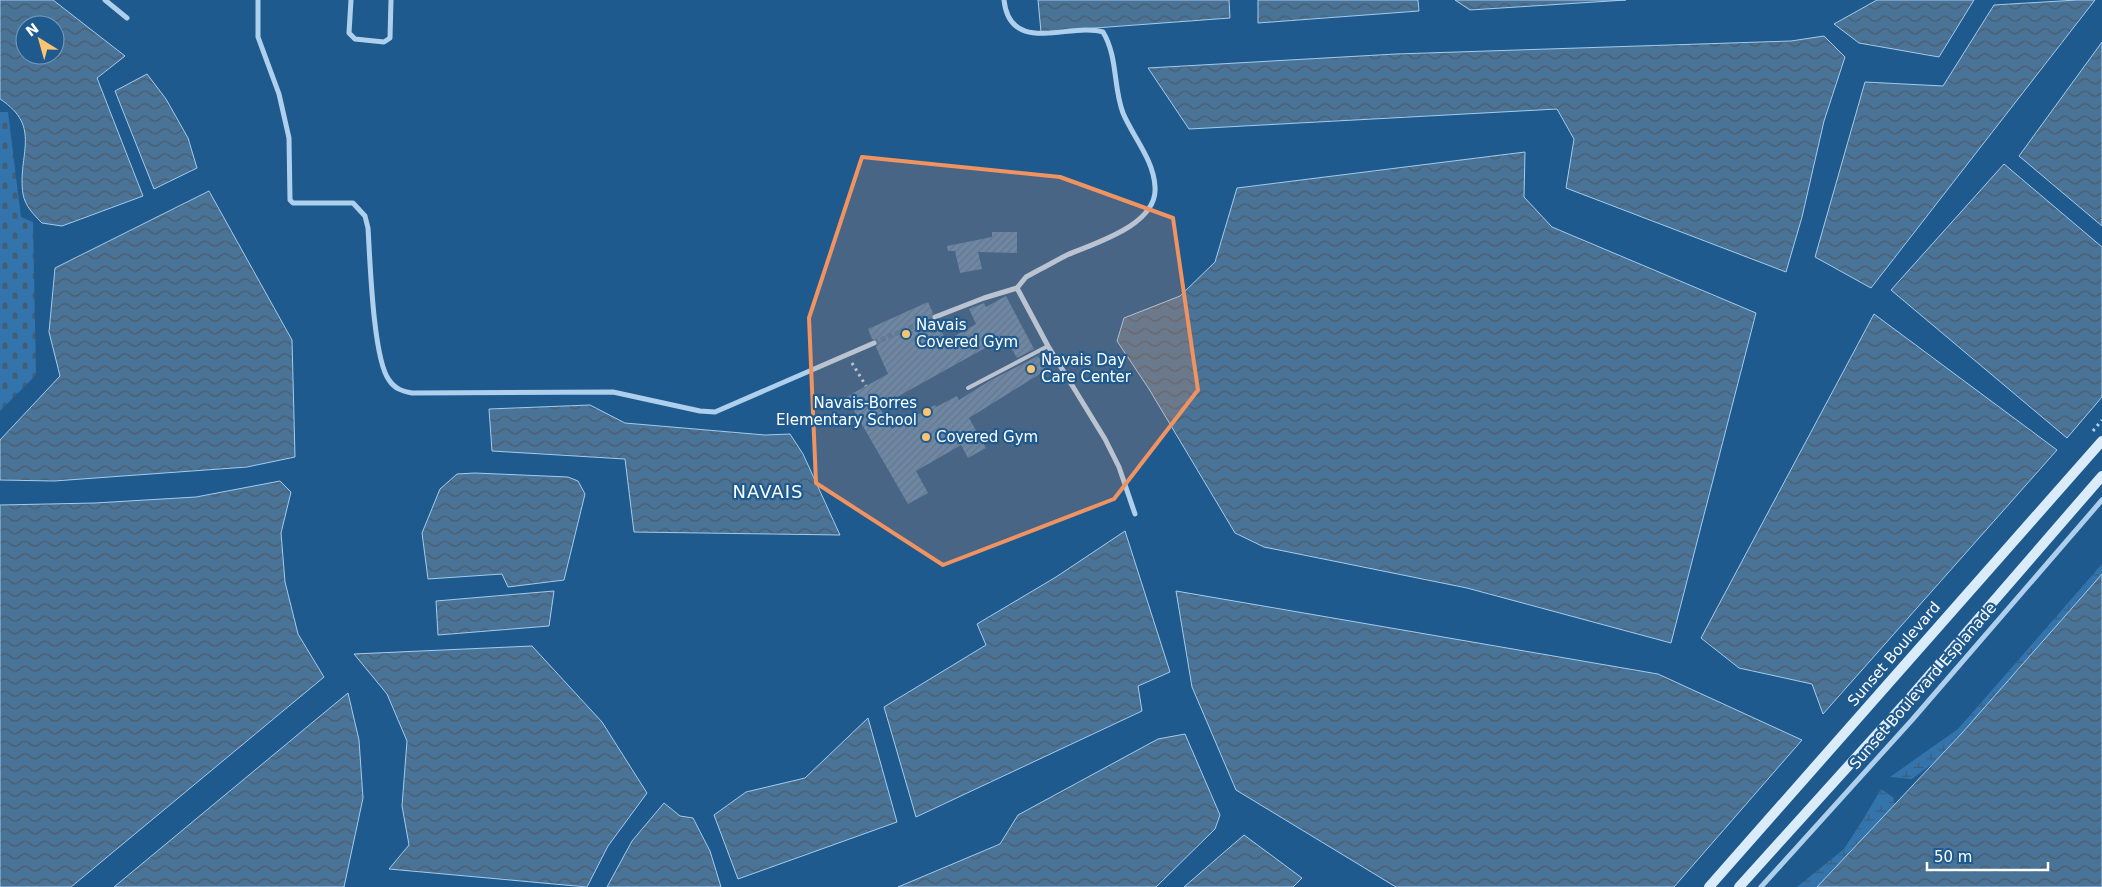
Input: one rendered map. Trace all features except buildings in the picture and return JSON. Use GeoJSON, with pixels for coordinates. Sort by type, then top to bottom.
{"type":"FeatureCollection","features":[{"type":"Feature","properties":{"kind":"main road","name":"Sunset Boulevard"},"geometry":{"type":"LineString","coordinates":[[1709,887],[2102,441]]}},
{"type":"Feature","properties":{"kind":"main road"},"geometry":{"type":"LineString","coordinates":[[1739,887],[1908,700],[2102,476]]}},
{"type":"Feature","properties":{"kind":"street"},"geometry":{"type":"LineString","coordinates":[[106,0],[127,18]]}},
{"type":"Feature","properties":{"kind":"street"},"geometry":{"type":"LineString","coordinates":[[258,0],[258,37],[279,94],[289,138],[290,200],[293,202],[353,203],[365,216],[368,228],[376,330],[382,364],[388,379],[397,389],[412,394],[613,392],[700,411],[715,412],[874,343]]}},
{"type":"Feature","properties":{"kind":"street"},"geometry":{"type":"LineString","coordinates":[[351,0],[349,33],[351,36],[355,39],[384,42],[390,38],[391,0]]}},
{"type":"Feature","properties":{"kind":"street"},"geometry":{"type":"LineString","coordinates":[[935,317],[1016,288],[1026,277],[1036,271],[1109,238],[1135,223],[1147,211],[1153,201],[1155,187],[1150,168],[1139,142],[1122,111],[1112,53],[1103,32],[1094,29],[1045,33],[1020,30],[1015,27],[1010,18],[1004,0]]}},
{"type":"Feature","properties":{"kind":"street"},"geometry":{"type":"LineString","coordinates":[[1016,288],[1048,346],[1106,439],[1119,467],[1135,514]]}},
{"type":"Feature","properties":{"kind":"street","name":"Sunset Boulevard Esplanade"},"geometry":{"type":"LineString","coordinates":[[1762,887],[1912,720],[2102,500]]}},
{"type":"Feature","properties":{"kind":"lane"},"geometry":{"type":"LineString","coordinates":[[968,388],[1048,346]]}},
{"type":"Feature","properties":{"kind":"path"},"geometry":{"type":"LineString","coordinates":[[850,352],[852,362],[866,386]]}},
{"type":"Feature","properties":{"kind":"highlighted area"},"geometry":{"type":"Polygon","coordinates":[[[862,157],[1060,177],[1173,218],[1198,390],[1114,499],[943,565],[816,483],[809,318],[862,157]]]}},
{"type":"Feature","properties":{"kind":"green space"},"geometry":{"type":"Polygon","coordinates":[[[0,112],[8,112],[21,217],[33,222],[36,375],[0,411],[0,112]]]}},
{"type":"Feature","properties":{"kind":"green space"},"geometry":{"type":"Polygon","coordinates":[[[2102,564],[2102,588],[1940,758],[1912,779],[1890,777],[1958,729],[2102,564]]]}},
{"type":"Feature","properties":{"kind":"green space"},"geometry":{"type":"Polygon","coordinates":[[[1881,789],[1894,798],[1896,814],[1852,887],[1797,887],[1844,849],[1881,789]]]}},
{"type":"Feature","properties":{"kind":"water"},"geometry":{"type":"Polygon","coordinates":[[[0,0],[53,0],[125,56],[97,78],[143,196],[62,226],[42,223],[24,198],[22,180],[25,131],[21,120],[0,99],[0,0]]]}},
{"type":"Feature","properties":{"kind":"water"},"geometry":{"type":"Polygon","coordinates":[[[1038,0],[1229,0],[1230,18],[1041,32],[1038,0]]]}},
{"type":"Feature","properties":{"kind":"water"},"geometry":{"type":"Polygon","coordinates":[[[1258,0],[1418,0],[1419,11],[1258,23],[1258,0]]]}},
{"type":"Feature","properties":{"kind":"water"},"geometry":{"type":"Polygon","coordinates":[[[1455,0],[1626,0],[1470,10],[1455,0]]]}},
{"type":"Feature","properties":{"kind":"water"},"geometry":{"type":"Polygon","coordinates":[[[1877,0],[1974,0],[1939,57],[1859,43],[1834,24],[1877,0]]]}},
{"type":"Feature","properties":{"kind":"water"},"geometry":{"type":"Polygon","coordinates":[[[2095,0],[1871,288],[1815,257],[1865,82],[1943,86],[1994,5],[2095,0]]]}},
{"type":"Feature","properties":{"kind":"water"},"geometry":{"type":"Polygon","coordinates":[[[1824,36],[1845,57],[1824,121],[1802,217],[1786,272],[1566,188],[1574,139],[1557,109],[1189,129],[1148,68],[1396,54],[1791,41],[1824,36]]]}},
{"type":"Feature","properties":{"kind":"water"},"geometry":{"type":"Polygon","coordinates":[[[2102,42],[2102,226],[2019,156],[2102,42]]]}},
{"type":"Feature","properties":{"kind":"water"},"geometry":{"type":"Polygon","coordinates":[[[147,74],[166,99],[188,138],[197,168],[154,189],[115,91],[147,74]]]}},
{"type":"Feature","properties":{"kind":"water"},"geometry":{"type":"Polygon","coordinates":[[[1525,152],[1524,197],[1552,227],[1756,313],[1671,643],[1467,588],[1264,547],[1235,533],[1149,389],[1117,341],[1124,318],[1180,296],[1215,262],[1237,188],[1525,152]]]}},
{"type":"Feature","properties":{"kind":"water"},"geometry":{"type":"Polygon","coordinates":[[[2004,164],[2102,247],[2102,397],[2067,438],[1891,290],[2004,164]]]}},
{"type":"Feature","properties":{"kind":"water"},"geometry":{"type":"Polygon","coordinates":[[[209,191],[292,340],[295,457],[247,467],[54,481],[0,480],[0,440],[60,376],[49,332],[55,268],[209,191]]]}},
{"type":"Feature","properties":{"kind":"water"},"geometry":{"type":"Polygon","coordinates":[[[1874,314],[2057,450],[1823,714],[1812,684],[1739,668],[1701,638],[1874,314]]]}},
{"type":"Feature","properties":{"kind":"water"},"geometry":{"type":"Polygon","coordinates":[[[590,405],[625,423],[765,435],[790,434],[803,454],[840,535],[634,532],[625,459],[492,451],[489,409],[590,405]]]}},
{"type":"Feature","properties":{"kind":"water"},"geometry":{"type":"Polygon","coordinates":[[[457,474],[568,477],[578,481],[585,494],[564,580],[508,587],[502,574],[428,579],[422,533],[440,489],[457,474]]]}},
{"type":"Feature","properties":{"kind":"water"},"geometry":{"type":"Polygon","coordinates":[[[280,481],[291,492],[281,533],[285,582],[298,634],[324,677],[71,887],[0,887],[0,505],[95,503],[196,497],[280,481]]]}},
{"type":"Feature","properties":{"kind":"water"},"geometry":{"type":"Polygon","coordinates":[[[1125,531],[1170,672],[1138,686],[1142,711],[916,817],[884,707],[986,645],[977,624],[1056,577],[1125,531]]]}},
{"type":"Feature","properties":{"kind":"water"},"geometry":{"type":"Polygon","coordinates":[[[2102,574],[2102,887],[1817,887],[1962,733],[2102,574]]]}},
{"type":"Feature","properties":{"kind":"water"},"geometry":{"type":"Polygon","coordinates":[[[554,591],[549,626],[438,635],[436,601],[554,591]]]}},
{"type":"Feature","properties":{"kind":"water"},"geometry":{"type":"Polygon","coordinates":[[[1176,591],[1658,674],[1802,740],[1674,887],[1396,887],[1236,790],[1192,687],[1176,591]]]}},
{"type":"Feature","properties":{"kind":"water"},"geometry":{"type":"Polygon","coordinates":[[[532,646],[602,722],[647,793],[608,846],[587,887],[389,869],[409,845],[402,806],[407,741],[387,694],[354,654],[532,646]]]}},
{"type":"Feature","properties":{"kind":"water"},"geometry":{"type":"Polygon","coordinates":[[[348,693],[359,740],[363,798],[344,887],[114,887],[348,693]]]}},
{"type":"Feature","properties":{"kind":"water"},"geometry":{"type":"Polygon","coordinates":[[[868,718],[897,822],[738,879],[714,815],[746,792],[805,778],[868,718]]]}},
{"type":"Feature","properties":{"kind":"water"},"geometry":{"type":"Polygon","coordinates":[[[1185,734],[1220,815],[1215,829],[1156,887],[898,887],[1000,844],[1018,815],[1158,739],[1185,734]]]}},
{"type":"Feature","properties":{"kind":"water"},"geometry":{"type":"Polygon","coordinates":[[[664,803],[680,816],[693,818],[710,851],[721,887],[607,887],[632,841],[664,803]]]}},
{"type":"Feature","properties":{"kind":"water"},"geometry":{"type":"Polygon","coordinates":[[[1244,835],[1302,878],[1293,887],[1184,887],[1244,835]]]}},
{"type":"Feature","properties":{"kind":"tunnel"},"geometry":{"type":"LineString","coordinates":[[874,343],[935,317]]}},
{"type":"Feature","properties":{"kind":"place","name":"Navais Covered Gym"},"geometry":{"type":"Point","coordinates":[906,334]}},
{"type":"Feature","properties":{"kind":"place","name":"Navais Day Care Center"},"geometry":{"type":"Point","coordinates":[1031,369]}},
{"type":"Feature","properties":{"kind":"place","name":"Navais-Borres Elementary School"},"geometry":{"type":"Point","coordinates":[927,412]}},
{"type":"Feature","properties":{"kind":"place","name":"Covered Gym"},"geometry":{"type":"Point","coordinates":[926,437]}},
{"type":"Feature","properties":{"kind":"district","name":"NAVAIS"},"geometry":{"type":"Point","coordinates":[768,492]}}]}
